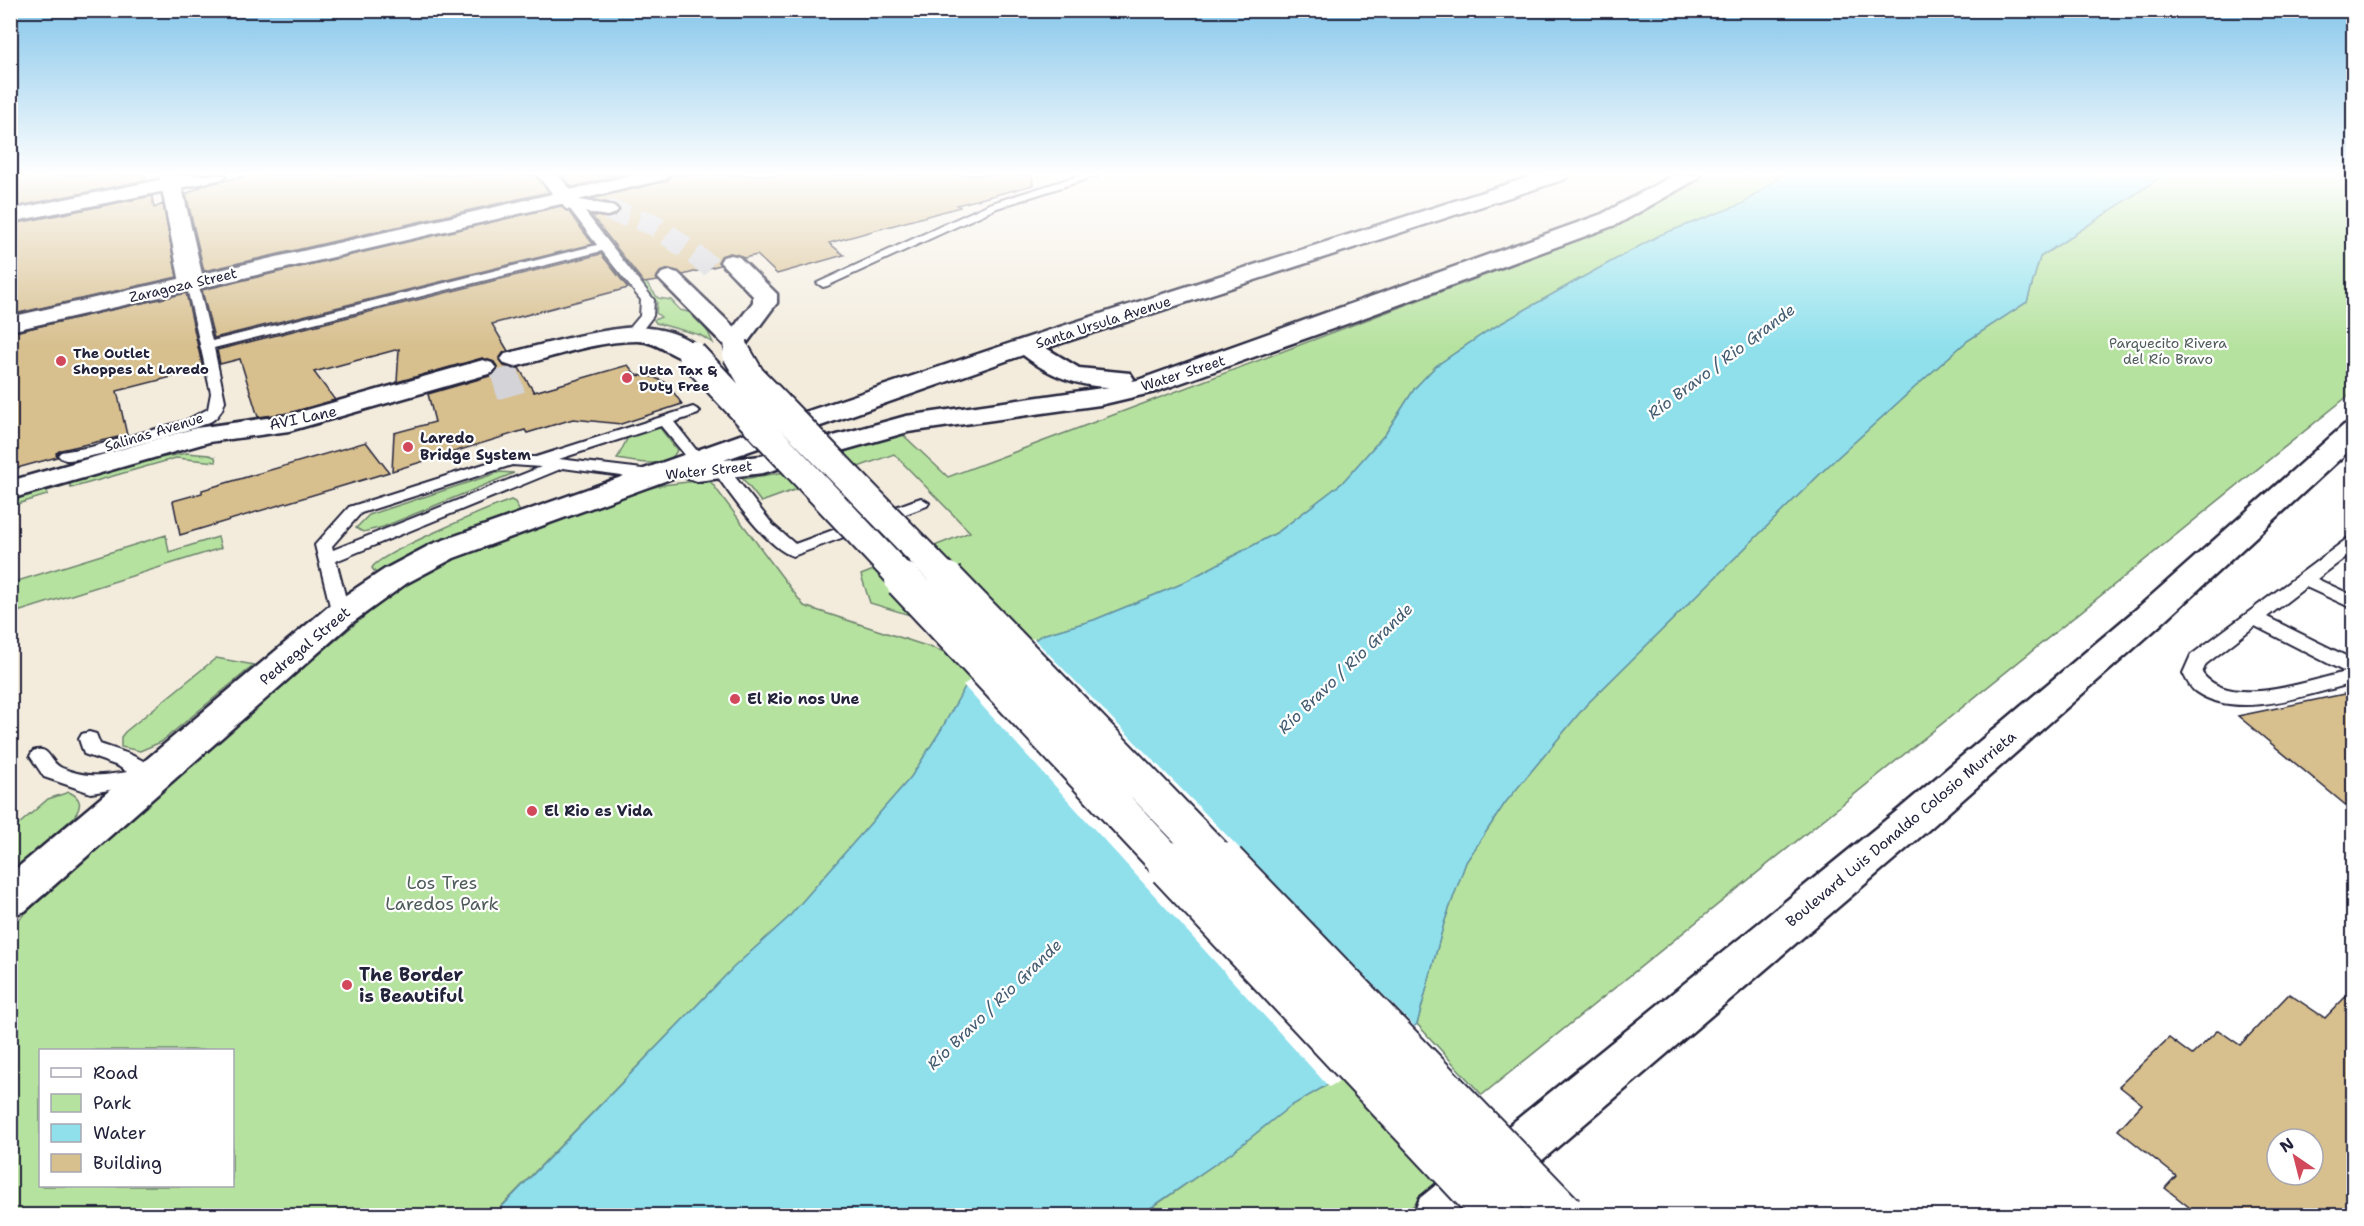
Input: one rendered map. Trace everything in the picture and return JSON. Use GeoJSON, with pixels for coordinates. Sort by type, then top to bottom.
{"type":"FeatureCollection","features":[{"type":"Feature","properties":{"kind":"main road","name":"Salinas Avenue"},"geometry":{"type":"LineString","coordinates":[[181,232],[192,283]]}},
{"type":"Feature","properties":{"kind":"main road","name":"Zaragoza Street"},"geometry":{"type":"LineString","coordinates":[[10,324],[425,232]]}},
{"type":"Feature","properties":{"kind":"main road","name":"Santa Ursula Avenue"},"geometry":{"type":"LineString","coordinates":[[651,475],[717,458],[1059,335],[1380,232]]}},
{"type":"Feature","properties":{"kind":"main road","name":"Water Street"},"geometry":{"type":"LineString","coordinates":[[1027,346],[1056,368],[1077,377],[1120,379],[1151,372],[1548,232]]}},
{"type":"Feature","properties":{"kind":"main road","name":"Water Street"},"geometry":{"type":"LineString","coordinates":[[717,458],[764,464],[906,424],[1100,397],[1146,386],[1574,232]]}},
{"type":"Feature","properties":{"kind":"main road"},"geometry":{"type":"LineString","coordinates":[[735,342],[745,315],[745,305],[741,297],[701,270],[735,342],[737,356],[751,378],[1562,1215]]}},
{"type":"Feature","properties":{"kind":"main road"},"geometry":{"type":"LineString","coordinates":[[687,351],[656,349],[519,368],[587,342],[631,334],[650,335],[669,340],[687,351],[1500,1215]]}},
{"type":"Feature","properties":{"kind":"main road","name":"AVI Lane"},"geometry":{"type":"LineString","coordinates":[[488,377],[376,420],[303,436],[184,448],[120,459],[211,422],[289,423],[488,377]]}},
{"type":"Feature","properties":{"kind":"main road","name":"Boulevard Luis Donaldo Colosio Murrieta"},"geometry":{"type":"LineString","coordinates":[[1438,1215],[1912,821],[2146,619],[2352,435]]}},
{"type":"Feature","properties":{"kind":"main road"},"geometry":{"type":"LineString","coordinates":[[10,490],[120,459]]}},
{"type":"Feature","properties":{"kind":"main road","name":"Pedregal Street"},"geometry":{"type":"LineString","coordinates":[[10,899],[341,614],[396,576],[443,551],[651,475]]}},
{"type":"Feature","properties":{"kind":"lane"},"geometry":{"type":"LineString","coordinates":[[594,232],[602,247],[646,297],[649,309],[645,320],[631,334]]}},
{"type":"Feature","properties":{"kind":"lane"},"geometry":{"type":"LineString","coordinates":[[822,283],[935,232]]}},
{"type":"Feature","properties":{"kind":"lane"},"geometry":{"type":"LineString","coordinates":[[207,346],[602,247]]}},
{"type":"Feature","properties":{"kind":"lane","name":"Salinas Avenue"},"geometry":{"type":"LineString","coordinates":[[192,283],[219,393],[219,403],[211,422]]}},
{"type":"Feature","properties":{"kind":"lane"},"geometry":{"type":"LineString","coordinates":[[536,462],[693,411]]}},
{"type":"Feature","properties":{"kind":"lane","name":"Salinas Avenue"},"geometry":{"type":"LineString","coordinates":[[66,455],[92,451],[183,426],[208,416],[211,422]]}},
{"type":"Feature","properties":{"kind":"lane"},"geometry":{"type":"LineString","coordinates":[[664,420],[717,458],[767,529],[793,551],[921,503]]}},
{"type":"Feature","properties":{"kind":"lane"},"geometry":{"type":"LineString","coordinates":[[341,614],[323,545],[355,510],[511,460],[602,467],[651,475]]}},
{"type":"Feature","properties":{"kind":"lane"},"geometry":{"type":"LineString","coordinates":[[325,559],[560,464]]}},
{"type":"Feature","properties":{"kind":"lane"},"geometry":{"type":"LineString","coordinates":[[2352,544],[2302,579],[2198,660],[2192,672],[2202,687],[2228,697],[2254,699],[2354,676]]}},
{"type":"Feature","properties":{"kind":"lane"},"geometry":{"type":"LineString","coordinates":[[2302,579],[2354,603]]}},
{"type":"Feature","properties":{"kind":"lane"},"geometry":{"type":"LineString","coordinates":[[2254,618],[2354,668]]}},
{"type":"Feature","properties":{"kind":"lane"},"geometry":{"type":"LineString","coordinates":[[89,739],[91,749],[125,761],[150,777]]}},
{"type":"Feature","properties":{"kind":"lane"},"geometry":{"type":"LineString","coordinates":[[40,756],[51,772],[91,785],[150,777]]}},
{"type":"Feature","properties":{"kind":"shaded area"},"geometry":{"type":"Polygon","coordinates":[[[10,232],[1671,232],[1574,282],[1486,332],[965,687],[493,1216],[11,1215],[10,232]]]}},
{"type":"Feature","properties":{"kind":"green space"},"geometry":{"type":"Polygon","coordinates":[[[1600,232],[1667,232],[1486,332],[1436,366],[1415,388],[1386,433],[1342,483],[1278,532],[1179,585],[1094,620],[1042,635],[1022,649],[870,603],[861,575],[970,532],[894,454],[761,502],[743,479],[785,472],[900,432],[948,477],[1600,232]]]}},
{"type":"Feature","properties":{"kind":"green space","name":"Parquecito Rivera del Río Bravo"},"geometry":{"type":"Polygon","coordinates":[[[2077,232],[2353,232],[2353,392],[1482,1095],[1417,1024],[1444,923],[1466,862],[1505,803],[1586,705],[1827,467],[1967,341],[2027,302],[2040,257],[2077,232]]]}},
{"type":"Feature","properties":{"kind":"green space"},"geometry":{"type":"Polygon","coordinates":[[[616,244],[658,298],[671,300],[680,310],[692,313],[708,332],[713,343],[700,335],[656,323],[654,320],[661,317],[656,313],[657,302],[611,248],[616,244]]]}},
{"type":"Feature","properties":{"kind":"green space"},"geometry":{"type":"Polygon","coordinates":[[[660,428],[677,450],[667,461],[641,463],[617,459],[628,437],[660,428]]]}},
{"type":"Feature","properties":{"kind":"green space"},"geometry":{"type":"Polygon","coordinates":[[[187,453],[209,455],[215,457],[216,462],[176,458],[71,488],[70,484],[47,491],[47,495],[11,506],[11,498],[143,461],[187,453]]]}},
{"type":"Feature","properties":{"kind":"green space"},"geometry":{"type":"Polygon","coordinates":[[[500,472],[514,473],[383,527],[363,532],[356,528],[369,515],[500,472]]]}},
{"type":"Feature","properties":{"kind":"green space","name":"Los Tres Laredos Park"},"geometry":{"type":"Polygon","coordinates":[[[697,481],[711,482],[804,606],[994,668],[965,687],[911,777],[788,918],[733,968],[493,1215],[11,1215],[11,926],[283,684],[390,595],[428,572],[476,548],[662,485],[697,481]]]}},
{"type":"Feature","properties":{"kind":"green space"},"geometry":{"type":"Polygon","coordinates":[[[511,500],[515,502],[520,512],[428,546],[377,575],[372,568],[378,562],[413,543],[511,500]]]}},
{"type":"Feature","properties":{"kind":"green space"},"geometry":{"type":"Polygon","coordinates":[[[166,535],[169,552],[218,537],[221,548],[11,614],[11,583],[166,535]]]}},
{"type":"Feature","properties":{"kind":"green space"},"geometry":{"type":"Polygon","coordinates":[[[216,658],[254,665],[161,742],[140,751],[121,747],[121,737],[125,732],[216,658]]]}},
{"type":"Feature","properties":{"kind":"green space"},"geometry":{"type":"Polygon","coordinates":[[[69,792],[76,797],[79,803],[74,817],[11,872],[11,831],[48,799],[69,792]]]}},
{"type":"Feature","properties":{"kind":"green space"},"geometry":{"type":"Polygon","coordinates":[[[1392,1047],[1492,1149],[1400,1215],[1140,1216],[1231,1153],[1289,1107],[1392,1047]]]}},
{"type":"Feature","properties":{"kind":"water","name":"Río Bravo / Rio Grande"},"geometry":{"type":"Polygon","coordinates":[[[1667,232],[2077,232],[2040,257],[2027,302],[1967,341],[1827,467],[1586,705],[1505,803],[1466,862],[1444,923],[1417,1024],[1392,1047],[1289,1107],[1231,1153],[1140,1215],[493,1216],[733,968],[788,918],[911,777],[965,687],[1042,635],[1094,620],[1179,585],[1278,532],[1342,483],[1386,433],[1415,388],[1436,366],[1486,332],[1667,232]]]}},
{"type":"Feature","properties":{"kind":"pier"},"geometry":{"type":"Polygon","coordinates":[[[1033,638],[1417,1029],[1394,1049],[1329,1087],[963,685],[1033,638]]]}},
{"type":"Feature","properties":{"kind":"building"},"geometry":{"type":"Polygon","coordinates":[[[13,232],[168,232],[177,277],[10,315],[10,292],[15,291],[13,232]]]}},
{"type":"Feature","properties":{"kind":"building"},"geometry":{"type":"Polygon","coordinates":[[[195,232],[373,232],[204,271],[195,232]]]}},
{"type":"Feature","properties":{"kind":"building"},"geometry":{"type":"Polygon","coordinates":[[[449,232],[584,232],[593,244],[214,338],[202,290],[449,232]]]}},
{"type":"Feature","properties":{"kind":"building"},"geometry":{"type":"Polygon","coordinates":[[[604,232],[868,232],[829,243],[844,255],[777,274],[757,255],[744,258],[730,253],[721,256],[718,262],[720,265],[683,275],[669,269],[660,272],[656,278],[658,281],[644,283],[604,232]]]}},
{"type":"Feature","properties":{"kind":"building"},"geometry":{"type":"Polygon","coordinates":[[[601,254],[628,288],[492,324],[508,351],[503,353],[499,360],[504,366],[519,368],[534,392],[628,365],[636,375],[653,377],[667,383],[682,404],[621,424],[573,419],[527,433],[525,430],[392,471],[394,433],[435,422],[428,394],[493,375],[498,368],[494,362],[482,358],[397,382],[399,349],[314,372],[335,400],[289,413],[258,417],[240,359],[220,364],[217,350],[601,254]]]}},
{"type":"Feature","properties":{"kind":"building","name":"The Outlet Shoppes at Laredo"},"geometry":{"type":"Polygon","coordinates":[[[186,293],[203,369],[117,391],[127,435],[61,450],[56,453],[57,457],[10,470],[10,333],[186,293]]]}},
{"type":"Feature","properties":{"kind":"building"},"geometry":{"type":"Polygon","coordinates":[[[366,442],[389,472],[180,535],[173,501],[202,493],[202,490],[366,442]]]}},
{"type":"Feature","properties":{"kind":"building"},"geometry":{"type":"Polygon","coordinates":[[[2354,692],[2354,812],[2238,716],[2354,692]]]}},
{"type":"Feature","properties":{"kind":"building"},"geometry":{"type":"Polygon","coordinates":[[[2354,988],[2354,1215],[2199,1215],[2165,1188],[2176,1176],[2118,1130],[2142,1104],[2119,1086],[2169,1038],[2192,1055],[2218,1030],[2240,1045],[2289,994],[2325,1018],[2354,988]]]}},
{"type":"Feature","properties":{"kind":"tunnel"},"geometry":{"type":"LineString","coordinates":[[664,232],[711,267]]}},
{"type":"Feature","properties":{"kind":"tunnel"},"geometry":{"type":"LineString","coordinates":[[494,386],[525,377]]}},
{"type":"Feature","properties":{"kind":"place","name":"The Outlet Shoppes at Laredo"},"geometry":{"type":"Point","coordinates":[61,361]}},
{"type":"Feature","properties":{"kind":"place","name":"Ueta Tax & Duty Free"},"geometry":{"type":"Point","coordinates":[627,378]}},
{"type":"Feature","properties":{"kind":"place","name":"Laredo Bridge System"},"geometry":{"type":"Point","coordinates":[408,447]}},
{"type":"Feature","properties":{"kind":"place","name":"El Rio nos Une"},"geometry":{"type":"Point","coordinates":[735,699]}},
{"type":"Feature","properties":{"kind":"place","name":"El Rio es Vida"},"geometry":{"type":"Point","coordinates":[532,811]}},
{"type":"Feature","properties":{"kind":"place","name":"The Border is Beautiful"},"geometry":{"type":"Point","coordinates":[347,985]}}]}
